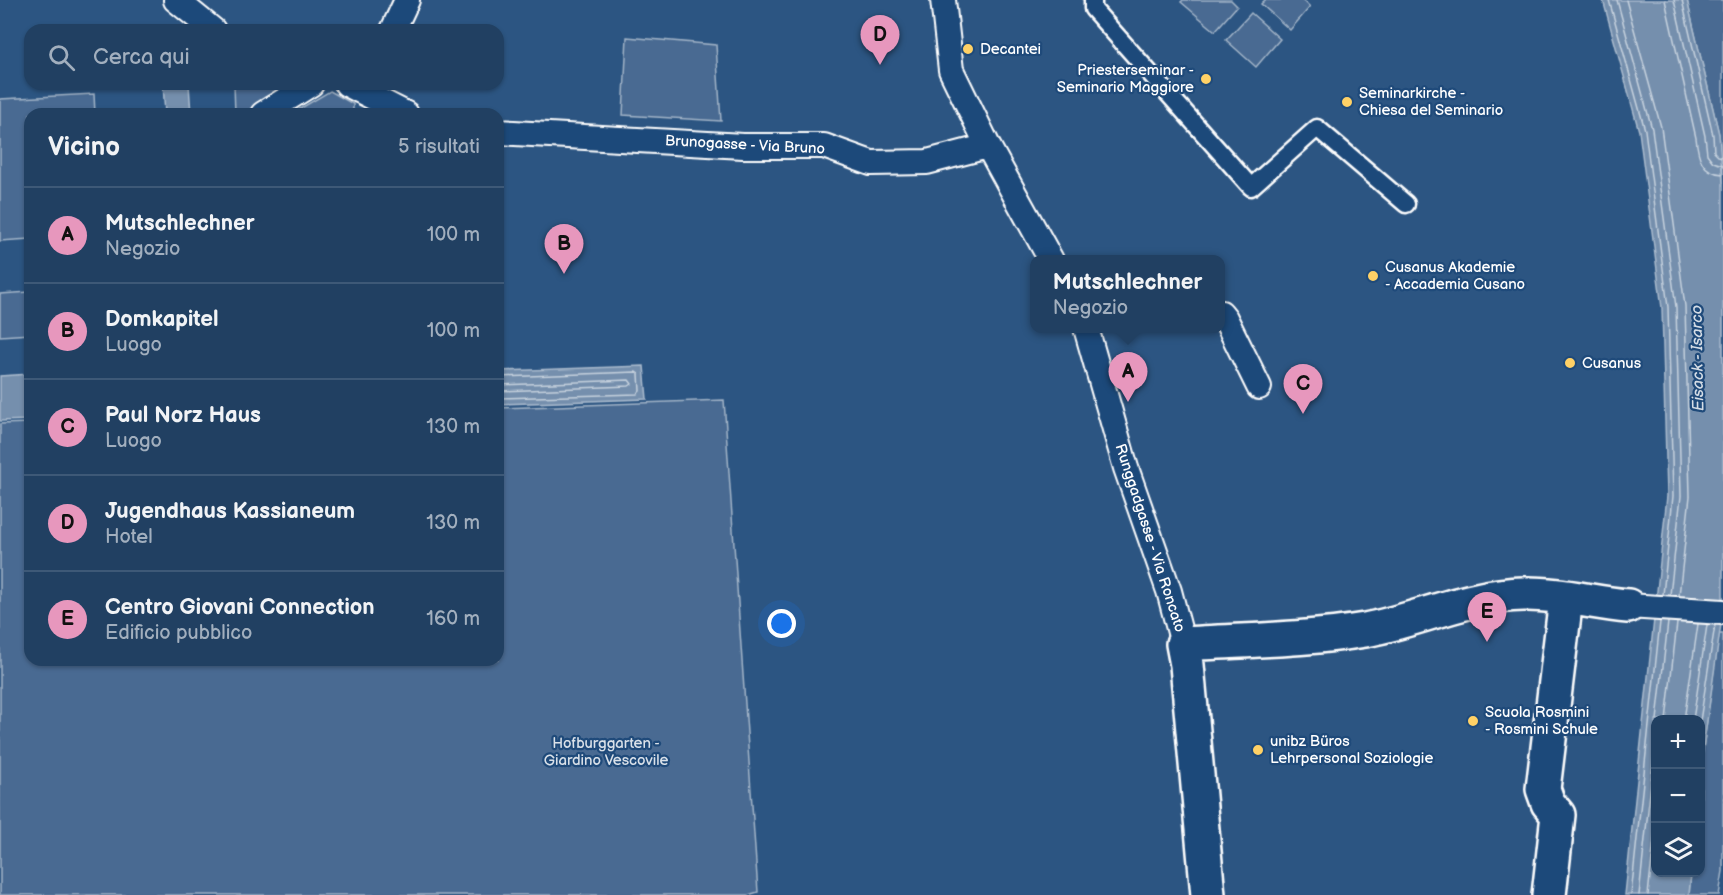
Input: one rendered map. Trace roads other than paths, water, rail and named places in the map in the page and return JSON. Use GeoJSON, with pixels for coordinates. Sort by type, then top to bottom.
{"type":"FeatureCollection","features":[{"type":"Feature","properties":{"kind":"street"},"geometry":{"type":"LineString","coordinates":[[176,0],[206,24]]}},
{"type":"Feature","properties":{"kind":"street"},"geometry":{"type":"LineString","coordinates":[[396,24],[407,0]]}},
{"type":"Feature","properties":{"kind":"street"},"geometry":{"type":"LineString","coordinates":[[943,0],[951,70],[988,146],[1048,255]]}},
{"type":"Feature","properties":{"kind":"street"},"geometry":{"type":"LineString","coordinates":[[273,108],[301,90]]}},
{"type":"Feature","properties":{"kind":"street"},"geometry":{"type":"LineString","coordinates":[[359,90],[393,108]]}},
{"type":"Feature","properties":{"kind":"street","name":"Brunogasse - Via Bruno"},"geometry":{"type":"LineString","coordinates":[[504,132],[743,146],[824,146],[871,163],[927,162],[988,146]]}},
{"type":"Feature","properties":{"kind":"street"},"geometry":{"type":"LineString","coordinates":[[1225,318],[1260,387]]}},
{"type":"Feature","properties":{"kind":"street","name":"Runggadgasse - Via Roncato"},"geometry":{"type":"LineString","coordinates":[[1087,333],[1126,468],[1169,591],[1183,644],[1187,665],[1208,895]]}},
{"type":"Feature","properties":{"kind":"street"},"geometry":{"type":"LineString","coordinates":[[1183,644],[1312,636],[1364,630],[1411,620],[1464,602],[1492,596],[1526,594],[1628,606],[1723,612]]}},
{"type":"Feature","properties":{"kind":"street"},"geometry":{"type":"LineString","coordinates":[[1549,895],[1558,815],[1548,803],[1543,789],[1566,598]]}},
{"type":"Feature","properties":{"kind":"lane"},"geometry":{"type":"LineString","coordinates":[[1093,0],[1093,9],[1251,187],[1317,128],[1406,204]]}},
{"type":"Feature","properties":{"kind":"water","name":"Eisack - Isarco"},"geometry":{"type":"Polygon","coordinates":[[[1603,0],[1687,0],[1719,134],[1723,183],[1723,610],[1705,735],[1705,715],[1651,715],[1651,877],[1691,877],[1689,895],[1625,895],[1667,496],[1662,308],[1639,131],[1603,0]]]}},
{"type":"Feature","properties":{"kind":"water"},"geometry":{"type":"Polygon","coordinates":[[[163,90],[189,90],[191,108],[165,108],[163,90]]]}},
{"type":"Feature","properties":{"kind":"water"},"geometry":{"type":"Polygon","coordinates":[[[644,366],[647,399],[504,404],[504,371],[644,366]]]}},
{"type":"Feature","properties":{"kind":"water"},"geometry":{"type":"Polygon","coordinates":[[[24,374],[24,420],[0,421],[0,376],[24,374]]]}},
{"type":"Feature","properties":{"kind":"place","name":"Decantei"},"geometry":{"type":"Point","coordinates":[968,49]}},
{"type":"Feature","properties":{"kind":"place","name":"Jugendhaus Kassianeum"},"geometry":{"type":"Point","coordinates":[880,65]}},
{"type":"Feature","properties":{"kind":"place","name":"Priesterseminar - Seminario Maggiore"},"geometry":{"type":"Point","coordinates":[1206,79]}},
{"type":"Feature","properties":{"kind":"place","name":"Seminarkirche - Chiesa del Seminario"},"geometry":{"type":"Point","coordinates":[1347,102]}},
{"type":"Feature","properties":{"kind":"place","name":"Domkapitel"},"geometry":{"type":"Point","coordinates":[564,274]}},
{"type":"Feature","properties":{"kind":"place","name":"Cusanus Akademie - Accademia Cusano"},"geometry":{"type":"Point","coordinates":[1373,276]}},
{"type":"Feature","properties":{"kind":"place","name":"Cusanus"},"geometry":{"type":"Point","coordinates":[1570,363]}},
{"type":"Feature","properties":{"kind":"place","name":"Mutschlechner"},"geometry":{"type":"Point","coordinates":[1128,402]}},
{"type":"Feature","properties":{"kind":"place","name":"Paul Norz Haus"},"geometry":{"type":"Point","coordinates":[1303,414]}},
{"type":"Feature","properties":{"kind":"place","name":"Centro Giovani Connection"},"geometry":{"type":"Point","coordinates":[1487,642]}},
{"type":"Feature","properties":{"kind":"place","name":"Scuola Rosmini - Rosmini Schule"},"geometry":{"type":"Point","coordinates":[1473,721]}},
{"type":"Feature","properties":{"kind":"place","name":"unibz Büros Lehrpersonal Soziologie"},"geometry":{"type":"Point","coordinates":[1258,750]}},
{"type":"Feature","properties":{"kind":"park label","name":"Hofburggarten - Giardino Vescovile"},"geometry":{"type":"Point","coordinates":[606,752]}}]}
